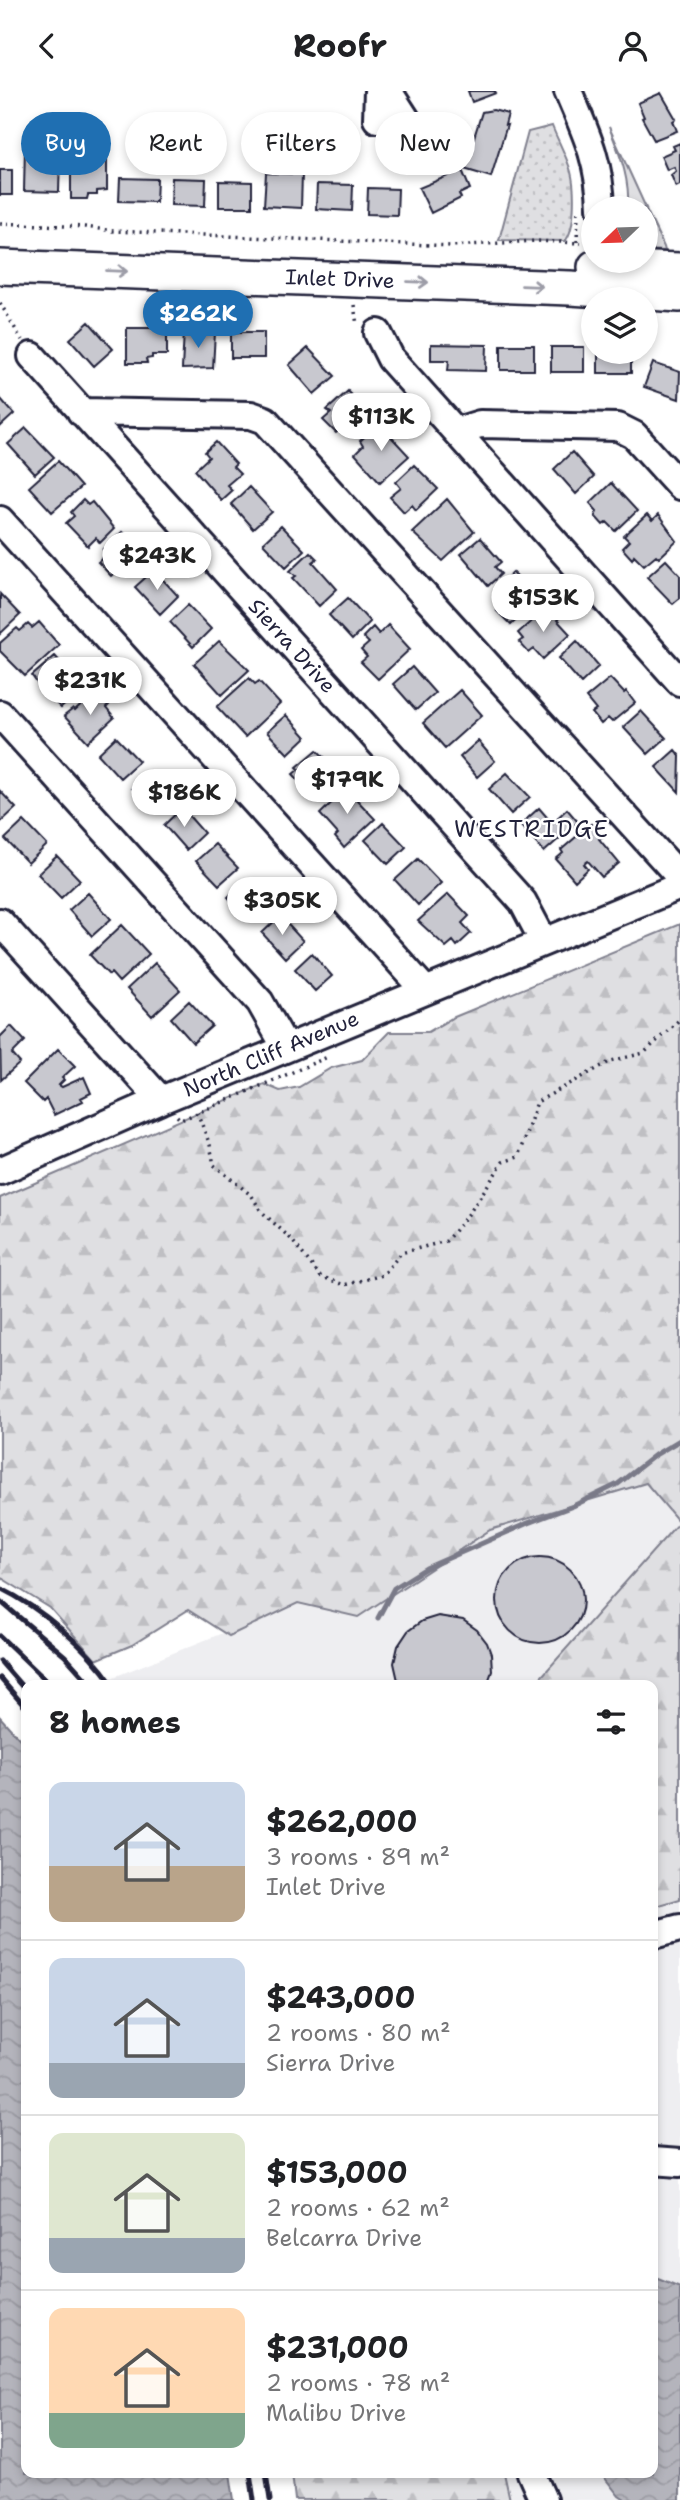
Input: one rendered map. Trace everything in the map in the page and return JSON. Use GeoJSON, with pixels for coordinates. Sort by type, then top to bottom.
{"type":"FeatureCollection","features":[{"type":"Feature","properties":{"kind":"main road","name":"Inlet Drive"},"geometry":{"type":"LineString","coordinates":[[0,245],[581,260]]}},
{"type":"Feature","properties":{"kind":"main road","name":"Inlet Drive"},"geometry":{"type":"LineString","coordinates":[[0,267],[581,260]]}},
{"type":"Feature","properties":{"kind":"main road","name":"Inlet Drive"},"geometry":{"type":"LineString","coordinates":[[658,268],[680,271]]}},
{"type":"Feature","properties":{"kind":"main road","name":"Inlet Drive"},"geometry":{"type":"LineString","coordinates":[[624,273],[680,295]]}},
{"type":"Feature","properties":{"kind":"street"},"geometry":{"type":"LineString","coordinates":[[378,91],[377,119],[406,119],[388,91]]}},
{"type":"Feature","properties":{"kind":"street"},"geometry":{"type":"LineString","coordinates":[[569,91],[594,152],[600,180],[593,196]]}},
{"type":"Feature","properties":{"kind":"street"},"geometry":{"type":"LineString","coordinates":[[378,333],[391,359],[680,682]]}},
{"type":"Feature","properties":{"kind":"street","name":"Sierra Drive"},"geometry":{"type":"LineString","coordinates":[[32,356],[523,902],[544,942]]}},
{"type":"Feature","properties":{"kind":"street"},"geometry":{"type":"LineString","coordinates":[[81,412],[251,415],[265,420],[680,877]]}},
{"type":"Feature","properties":{"kind":"street"},"geometry":{"type":"LineString","coordinates":[[457,431],[480,424],[618,427],[634,435],[680,486]]}},
{"type":"Feature","properties":{"kind":"street"},"geometry":{"type":"LineString","coordinates":[[0,520],[425,990]]}},
{"type":"Feature","properties":{"kind":"street"},"geometry":{"type":"LineString","coordinates":[[0,714],[260,1002],[286,1048]]}},
{"type":"Feature","properties":{"kind":"street","name":"North Cliff Avenue"},"geometry":{"type":"LineString","coordinates":[[2,1166],[680,886]]}},
{"type":"Feature","properties":{"kind":"street"},"geometry":{"type":"LineString","coordinates":[[0,922],[161,1100]]}},
{"type":"Feature","properties":{"kind":"street"},"geometry":{"type":"LineString","coordinates":[[658,1934],[680,1928]]}},
{"type":"Feature","properties":{"kind":"street"},"geometry":{"type":"LineString","coordinates":[[658,2161],[680,2163]]}},
{"type":"Feature","properties":{"kind":"street"},"geometry":{"type":"LineString","coordinates":[[533,2478],[543,2500]]}},
{"type":"Feature","properties":{"kind":"path"},"geometry":{"type":"LineString","coordinates":[[0,223],[85,226],[113,231],[453,246],[524,241],[581,257]]}},
{"type":"Feature","properties":{"kind":"path"},"geometry":{"type":"LineString","coordinates":[[353,299],[358,328],[378,333]]}},
{"type":"Feature","properties":{"kind":"path"},"geometry":{"type":"LineString","coordinates":[[0,303],[32,356]]}},
{"type":"Feature","properties":{"kind":"path"},"geometry":{"type":"LineString","coordinates":[[197,1112],[210,1145],[214,1164],[252,1196],[261,1211],[290,1239],[320,1276],[344,1285],[383,1275],[401,1253],[446,1241],[470,1212],[503,1162],[518,1157],[537,1102],[611,1061],[644,1053],[680,1019]]}},
{"type":"Feature","properties":{"kind":"shaded area"},"geometry":{"type":"Polygon","coordinates":[[[680,1448],[680,2500],[297,2500],[294,2478],[658,2478],[658,1680],[106,1680],[680,1448]]]}},
{"type":"Feature","properties":{"kind":"green space"},"geometry":{"type":"Polygon","coordinates":[[[552,126],[571,172],[574,208],[569,235],[565,241],[499,240],[528,132],[552,126]]]}},
{"type":"Feature","properties":{"kind":"green space"},"geometry":{"type":"Polygon","coordinates":[[[609,127],[641,196],[628,196],[620,157],[609,127]]]}},
{"type":"Feature","properties":{"kind":"green space"},"geometry":{"type":"Polygon","coordinates":[[[658,234],[664,247],[665,251],[658,251],[658,234]]]}},
{"type":"Feature","properties":{"kind":"green space"},"geometry":{"type":"Polygon","coordinates":[[[680,924],[680,1899],[658,1906],[658,1680],[538,1680],[679,1522],[646,1483],[490,1530],[358,1617],[298,1603],[229,1636],[188,1610],[132,1645],[96,1660],[50,1608],[0,1577],[0,1198],[264,1084],[280,1091],[299,1087],[331,1068],[362,1060],[389,1032],[428,1032],[452,1018],[680,924]]]}},
{"type":"Feature","properties":{"kind":"green space"},"geometry":{"type":"Polygon","coordinates":[[[293,2478],[505,2478],[510,2500],[295,2500],[293,2478]]]}},
{"type":"Feature","properties":{"kind":"water"},"geometry":{"type":"Polygon","coordinates":[[[0,1717],[21,1740],[21,2478],[231,2478],[234,2500],[0,2500],[0,1717]]]}},
{"type":"Feature","properties":{"kind":"water"},"geometry":{"type":"Polygon","coordinates":[[[658,2279],[680,2288],[680,2500],[625,2500],[605,2478],[658,2478],[658,2279]]]}},
{"type":"Feature","properties":{"kind":"building"},"geometry":{"type":"Polygon","coordinates":[[[468,91],[495,91],[496,93],[472,102],[468,91]]]}},
{"type":"Feature","properties":{"kind":"building"},"geometry":{"type":"Polygon","coordinates":[[[661,93],[676,119],[673,121],[677,131],[654,140],[642,118],[644,117],[638,103],[661,93]]]}},
{"type":"Feature","properties":{"kind":"building"},"geometry":{"type":"Polygon","coordinates":[[[493,110],[508,114],[491,177],[475,172],[475,134],[482,112],[493,110]]]}},
{"type":"Feature","properties":{"kind":"building"},"geometry":{"type":"Polygon","coordinates":[[[680,143],[680,185],[676,187],[671,175],[676,171],[674,167],[667,170],[661,156],[675,150],[673,146],[680,143]]]}},
{"type":"Feature","properties":{"kind":"building"},"geometry":{"type":"Polygon","coordinates":[[[0,170],[12,170],[12,195],[0,195],[0,170]]]}},
{"type":"Feature","properties":{"kind":"building"},"geometry":{"type":"Polygon","coordinates":[[[24,175],[59,175],[59,192],[24,191],[24,175]]]}},
{"type":"Feature","properties":{"kind":"building"},"geometry":{"type":"Polygon","coordinates":[[[71,175],[107,175],[107,190],[97,191],[97,195],[88,195],[87,199],[71,199],[71,175]]]}},
{"type":"Feature","properties":{"kind":"building"},"geometry":{"type":"Polygon","coordinates":[[[266,175],[302,175],[301,208],[264,206],[266,175]]]}},
{"type":"Feature","properties":{"kind":"building"},"geometry":{"type":"Polygon","coordinates":[[[450,175],[464,175],[470,189],[459,194],[461,198],[431,213],[419,188],[450,175]]]}},
{"type":"Feature","properties":{"kind":"building"},"geometry":{"type":"Polygon","coordinates":[[[120,178],[157,179],[156,202],[119,201],[120,178]]]}},
{"type":"Feature","properties":{"kind":"building"},"geometry":{"type":"Polygon","coordinates":[[[172,178],[206,179],[205,206],[171,205],[172,178]]]}},
{"type":"Feature","properties":{"kind":"building"},"geometry":{"type":"Polygon","coordinates":[[[219,181],[252,182],[252,207],[219,207],[219,181]]]}},
{"type":"Feature","properties":{"kind":"building"},"geometry":{"type":"Polygon","coordinates":[[[317,184],[353,185],[352,211],[316,209],[317,184]]]}},
{"type":"Feature","properties":{"kind":"building"},"geometry":{"type":"Polygon","coordinates":[[[368,188],[398,189],[397,215],[367,214],[368,188]]]}},
{"type":"Feature","properties":{"kind":"building"},"geometry":{"type":"Polygon","coordinates":[[[89,322],[113,349],[94,366],[70,339],[89,322]]]}},
{"type":"Feature","properties":{"kind":"building"},"geometry":{"type":"Polygon","coordinates":[[[127,328],[167,328],[167,355],[152,355],[152,358],[146,359],[147,363],[127,363],[127,328]]]}},
{"type":"Feature","properties":{"kind":"building"},"geometry":{"type":"Polygon","coordinates":[[[184,331],[215,332],[213,368],[182,369],[184,331]]]}},
{"type":"Feature","properties":{"kind":"building"},"geometry":{"type":"Polygon","coordinates":[[[231,332],[264,332],[264,358],[231,358],[231,332]]]}},
{"type":"Feature","properties":{"kind":"building"},"geometry":{"type":"Polygon","coordinates":[[[431,344],[487,345],[486,371],[448,370],[449,360],[431,360],[431,344]]]}},
{"type":"Feature","properties":{"kind":"building"},"geometry":{"type":"Polygon","coordinates":[[[501,345],[534,345],[534,370],[501,370],[501,345]]]}},
{"type":"Feature","properties":{"kind":"building"},"geometry":{"type":"Polygon","coordinates":[[[551,347],[581,347],[584,372],[551,372],[551,347]]]}},
{"type":"Feature","properties":{"kind":"building"},"geometry":{"type":"Polygon","coordinates":[[[308,348],[335,376],[314,394],[289,365],[308,348]]]}},
{"type":"Feature","properties":{"kind":"building"},"geometry":{"type":"Polygon","coordinates":[[[598,364],[631,364],[631,373],[598,373],[598,364]]]}},
{"type":"Feature","properties":{"kind":"building"},"geometry":{"type":"Polygon","coordinates":[[[653,364],[680,372],[679,399],[644,387],[653,364]]]}},
{"type":"Feature","properties":{"kind":"building"},"geometry":{"type":"Polygon","coordinates":[[[348,391],[372,417],[351,436],[343,427],[336,433],[323,420],[331,413],[327,410],[348,391]]]}},
{"type":"Feature","properties":{"kind":"building"},"geometry":{"type":"Polygon","coordinates":[[[0,398],[14,414],[0,427],[0,398]]]}},
{"type":"Feature","properties":{"kind":"building"},"geometry":{"type":"Polygon","coordinates":[[[375,427],[378,431],[382,427],[409,456],[380,482],[355,454],[363,446],[360,441],[375,427]]]}},
{"type":"Feature","properties":{"kind":"building"},"geometry":{"type":"Polygon","coordinates":[[[26,428],[54,457],[35,474],[8,444],[26,428]]]}},
{"type":"Feature","properties":{"kind":"building"},"geometry":{"type":"Polygon","coordinates":[[[216,442],[236,464],[233,467],[240,474],[227,485],[232,490],[221,500],[195,470],[209,457],[205,452],[216,442]]]}},
{"type":"Feature","properties":{"kind":"building"},"geometry":{"type":"Polygon","coordinates":[[[572,452],[594,477],[576,494],[554,469],[572,452]]]}},
{"type":"Feature","properties":{"kind":"building"},"geometry":{"type":"Polygon","coordinates":[[[58,461],[81,487],[52,512],[29,487],[58,461]]]}},
{"type":"Feature","properties":{"kind":"building"},"geometry":{"type":"Polygon","coordinates":[[[414,465],[438,489],[416,510],[412,505],[404,512],[390,497],[401,488],[396,482],[414,465]]]}},
{"type":"Feature","properties":{"kind":"building"},"geometry":{"type":"Polygon","coordinates":[[[611,483],[637,511],[616,531],[607,522],[603,525],[595,516],[597,511],[590,503],[611,483]]]}},
{"type":"Feature","properties":{"kind":"building"},"geometry":{"type":"Polygon","coordinates":[[[249,487],[272,512],[253,529],[231,504],[249,487]]]}},
{"type":"Feature","properties":{"kind":"building"},"geometry":{"type":"Polygon","coordinates":[[[447,499],[474,532],[443,561],[412,532],[447,499]]]}},
{"type":"Feature","properties":{"kind":"building"},"geometry":{"type":"Polygon","coordinates":[[[83,500],[88,505],[92,502],[114,529],[100,543],[96,538],[88,546],[66,523],[74,516],[71,512],[83,500]]]}},
{"type":"Feature","properties":{"kind":"building"},"geometry":{"type":"Polygon","coordinates":[[[647,515],[652,521],[658,515],[677,541],[659,558],[656,555],[644,565],[634,555],[632,559],[622,548],[629,541],[624,536],[647,515]]]}},
{"type":"Feature","properties":{"kind":"building"},"geometry":{"type":"Polygon","coordinates":[[[281,526],[304,550],[286,567],[263,543],[281,526]]]}},
{"type":"Feature","properties":{"kind":"building"},"geometry":{"type":"Polygon","coordinates":[[[122,532],[141,550],[139,551],[146,559],[128,575],[121,568],[111,576],[98,562],[106,555],[103,550],[122,532]]]}},
{"type":"Feature","properties":{"kind":"building"},"geometry":{"type":"Polygon","coordinates":[[[480,538],[501,562],[495,567],[501,574],[488,586],[461,554],[480,538]]]}},
{"type":"Feature","properties":{"kind":"building"},"geometry":{"type":"Polygon","coordinates":[[[310,552],[317,559],[313,562],[337,589],[319,606],[293,578],[296,576],[290,571],[310,552]]]}},
{"type":"Feature","properties":{"kind":"building"},"geometry":{"type":"Polygon","coordinates":[[[666,560],[680,575],[680,598],[673,604],[647,577],[666,560]]]}},
{"type":"Feature","properties":{"kind":"building"},"geometry":{"type":"Polygon","coordinates":[[[154,570],[178,596],[160,614],[135,587],[154,570]]]}},
{"type":"Feature","properties":{"kind":"building"},"geometry":{"type":"Polygon","coordinates":[[[513,572],[538,599],[511,625],[497,611],[507,601],[495,589],[513,572]]]}},
{"type":"Feature","properties":{"kind":"building"},"geometry":{"type":"Polygon","coordinates":[[[0,594],[20,615],[0,634],[0,594]]]}},
{"type":"Feature","properties":{"kind":"building"},"geometry":{"type":"Polygon","coordinates":[[[348,598],[370,622],[352,640],[329,615],[348,598]]]}},
{"type":"Feature","properties":{"kind":"building"},"geometry":{"type":"Polygon","coordinates":[[[188,605],[211,629],[193,647],[170,622],[188,605]]]}},
{"type":"Feature","properties":{"kind":"building"},"geometry":{"type":"Polygon","coordinates":[[[546,608],[559,618],[557,620],[570,634],[543,659],[534,649],[529,653],[519,642],[523,639],[518,633],[546,608]]]}},
{"type":"Feature","properties":{"kind":"building"},"geometry":{"type":"Polygon","coordinates":[[[39,622],[59,645],[25,676],[0,651],[0,643],[17,628],[20,631],[28,624],[32,628],[39,622]]]}},
{"type":"Feature","properties":{"kind":"building"},"geometry":{"type":"Polygon","coordinates":[[[388,625],[410,649],[378,679],[361,662],[367,657],[361,650],[369,643],[363,637],[373,627],[379,634],[388,625]]]}},
{"type":"Feature","properties":{"kind":"building"},"geometry":{"type":"Polygon","coordinates":[[[219,641],[249,670],[222,695],[194,664],[219,641]]]}},
{"type":"Feature","properties":{"kind":"building"},"geometry":{"type":"Polygon","coordinates":[[[577,641],[599,666],[581,683],[559,658],[577,641]]]}},
{"type":"Feature","properties":{"kind":"building"},"geometry":{"type":"Polygon","coordinates":[[[55,656],[83,688],[61,708],[48,698],[32,676],[55,656]]]}},
{"type":"Feature","properties":{"kind":"building"},"geometry":{"type":"Polygon","coordinates":[[[412,667],[435,693],[416,710],[393,684],[412,667]]]}},
{"type":"Feature","properties":{"kind":"building"},"geometry":{"type":"Polygon","coordinates":[[[249,678],[255,684],[259,681],[280,704],[245,737],[217,707],[249,678]]]}},
{"type":"Feature","properties":{"kind":"building"},"geometry":{"type":"Polygon","coordinates":[[[610,678],[624,693],[626,691],[635,703],[612,722],[608,718],[601,724],[592,713],[596,710],[586,698],[610,678]]]}},
{"type":"Feature","properties":{"kind":"building"},"geometry":{"type":"Polygon","coordinates":[[[460,690],[482,715],[445,748],[423,723],[460,690]]]}},
{"type":"Feature","properties":{"kind":"building"},"geometry":{"type":"Polygon","coordinates":[[[93,694],[98,699],[101,696],[109,705],[106,708],[114,718],[88,742],[64,716],[73,709],[75,711],[93,694]]]}},
{"type":"Feature","properties":{"kind":"building"},"geometry":{"type":"Polygon","coordinates":[[[641,711],[666,738],[648,754],[623,727],[641,711]]]}},
{"type":"Feature","properties":{"kind":"building"},"geometry":{"type":"Polygon","coordinates":[[[286,715],[306,737],[288,754],[267,732],[286,715]]]}},
{"type":"Feature","properties":{"kind":"building"},"geometry":{"type":"Polygon","coordinates":[[[116,737],[139,761],[120,778],[98,754],[116,737]]]}},
{"type":"Feature","properties":{"kind":"building"},"geometry":{"type":"Polygon","coordinates":[[[478,741],[495,761],[477,777],[460,757],[478,741]]]}},
{"type":"Feature","properties":{"kind":"building"},"geometry":{"type":"Polygon","coordinates":[[[317,750],[343,776],[324,793],[315,784],[308,790],[293,774],[299,769],[297,767],[317,750]]]}},
{"type":"Feature","properties":{"kind":"building"},"geometry":{"type":"Polygon","coordinates":[[[675,750],[680,756],[679,792],[656,767],[675,750]]]}},
{"type":"Feature","properties":{"kind":"building"},"geometry":{"type":"Polygon","coordinates":[[[150,771],[173,796],[155,812],[132,788],[150,771]]]}},
{"type":"Feature","properties":{"kind":"building"},"geometry":{"type":"Polygon","coordinates":[[[507,773],[530,797],[511,814],[489,789],[507,773]]]}},
{"type":"Feature","properties":{"kind":"building"},"geometry":{"type":"Polygon","coordinates":[[[348,787],[353,787],[362,796],[357,800],[375,819],[344,848],[335,837],[338,834],[320,814],[348,787]]]}},
{"type":"Feature","properties":{"kind":"building"},"geometry":{"type":"Polygon","coordinates":[[[0,791],[16,808],[0,823],[0,791]]]}},
{"type":"Feature","properties":{"kind":"building"},"geometry":{"type":"Polygon","coordinates":[[[182,808],[204,833],[186,850],[164,825],[182,808]]]}},
{"type":"Feature","properties":{"kind":"building"},"geometry":{"type":"Polygon","coordinates":[[[539,808],[552,823],[567,809],[578,822],[544,852],[520,825],[539,808]]]}},
{"type":"Feature","properties":{"kind":"building"},"geometry":{"type":"Polygon","coordinates":[[[24,821],[47,845],[28,863],[5,839],[24,821]]]}},
{"type":"Feature","properties":{"kind":"building"},"geometry":{"type":"Polygon","coordinates":[[[383,823],[406,847],[388,864],[365,840],[383,823]]]}},
{"type":"Feature","properties":{"kind":"building"},"geometry":{"type":"Polygon","coordinates":[[[591,824],[602,837],[599,839],[619,863],[602,877],[588,861],[584,864],[588,869],[575,881],[556,859],[563,853],[561,850],[591,824]]]}},
{"type":"Feature","properties":{"kind":"building"},"geometry":{"type":"Polygon","coordinates":[[[215,844],[238,868],[219,885],[196,861],[215,844]]]}},
{"type":"Feature","properties":{"kind":"building"},"geometry":{"type":"Polygon","coordinates":[[[57,856],[80,880],[61,898],[38,874],[57,856]]]}},
{"type":"Feature","properties":{"kind":"building"},"geometry":{"type":"Polygon","coordinates":[[[418,859],[441,883],[418,905],[395,880],[418,859]]]}},
{"type":"Feature","properties":{"kind":"building"},"geometry":{"type":"Polygon","coordinates":[[[246,880],[269,904],[251,921],[228,897],[246,880]]]}},
{"type":"Feature","properties":{"kind":"building"},"geometry":{"type":"Polygon","coordinates":[[[88,893],[111,919],[92,936],[69,910],[88,893]]]}},
{"type":"Feature","properties":{"kind":"building"},"geometry":{"type":"Polygon","coordinates":[[[448,894],[469,916],[462,923],[471,933],[457,946],[453,941],[446,947],[418,921],[448,894]]]}},
{"type":"Feature","properties":{"kind":"building"},"geometry":{"type":"Polygon","coordinates":[[[280,916],[303,941],[285,958],[262,933],[280,916]]]}},
{"type":"Feature","properties":{"kind":"building"},"geometry":{"type":"Polygon","coordinates":[[[122,925],[149,954],[119,982],[90,955],[122,925]]]}},
{"type":"Feature","properties":{"kind":"building"},"geometry":{"type":"Polygon","coordinates":[[[312,953],[332,976],[315,991],[295,969],[312,953]]]}},
{"type":"Feature","properties":{"kind":"building"},"geometry":{"type":"Polygon","coordinates":[[[155,963],[180,990],[152,1016],[127,989],[155,963]]]}},
{"type":"Feature","properties":{"kind":"building"},"geometry":{"type":"Polygon","coordinates":[[[189,1001],[212,1026],[193,1043],[171,1018],[189,1001]]]}},
{"type":"Feature","properties":{"kind":"building"},"geometry":{"type":"Polygon","coordinates":[[[11,1026],[25,1041],[12,1054],[20,1063],[1,1080],[0,1037],[11,1026]]]}},
{"type":"Feature","properties":{"kind":"building"},"geometry":{"type":"Polygon","coordinates":[[[58,1049],[75,1066],[62,1078],[64,1080],[59,1085],[62,1087],[84,1077],[91,1093],[81,1098],[83,1101],[54,1115],[46,1099],[43,1102],[24,1083],[58,1049]]]}},
{"type":"Feature","properties":{"kind":"building"},"geometry":{"type":"Polygon","coordinates":[[[540,1557],[564,1564],[576,1576],[583,1600],[576,1624],[564,1636],[540,1643],[516,1636],[504,1624],[497,1600],[504,1576],[516,1564],[540,1557]]]}},
{"type":"Feature","properties":{"kind":"building"},"geometry":{"type":"Polygon","coordinates":[[[438,1616],[463,1620],[477,1630],[491,1654],[492,1671],[489,1680],[398,1680],[394,1663],[398,1646],[408,1631],[422,1621],[438,1616]]]}},
{"type":"Feature","properties":{"kind":"waterway"},"geometry":{"type":"LineString","coordinates":[[378,1618],[394,1588],[426,1568],[573,1506],[618,1484],[655,1455],[680,1440]]}},
{"type":"Feature","properties":{"kind":"railway"},"geometry":{"type":"LineString","coordinates":[[0,1588],[47,1617],[77,1643],[109,1680]]}},
{"type":"Feature","properties":{"kind":"railway"},"geometry":{"type":"LineString","coordinates":[[0,1601],[65,1656],[87,1680]]}},
{"type":"Feature","properties":{"kind":"railway"},"geometry":{"type":"LineString","coordinates":[[0,1636],[46,1680]]}},
{"type":"Feature","properties":{"kind":"railway"},"geometry":{"type":"LineString","coordinates":[[0,1661],[21,1685]]}},
{"type":"Feature","properties":{"kind":"railway"},"geometry":{"type":"LineString","coordinates":[[0,1678],[21,1702]]}},
{"type":"Feature","properties":{"kind":"railway"},"geometry":{"type":"LineString","coordinates":[[251,2478],[254,2500]]}},
{"type":"Feature","properties":{"kind":"railway"},"geometry":{"type":"LineString","coordinates":[[267,2478],[270,2500]]}},
{"type":"Feature","properties":{"kind":"district","name":"WESTRIDGE"},"geometry":{"type":"Point","coordinates":[532,829]}}]}
